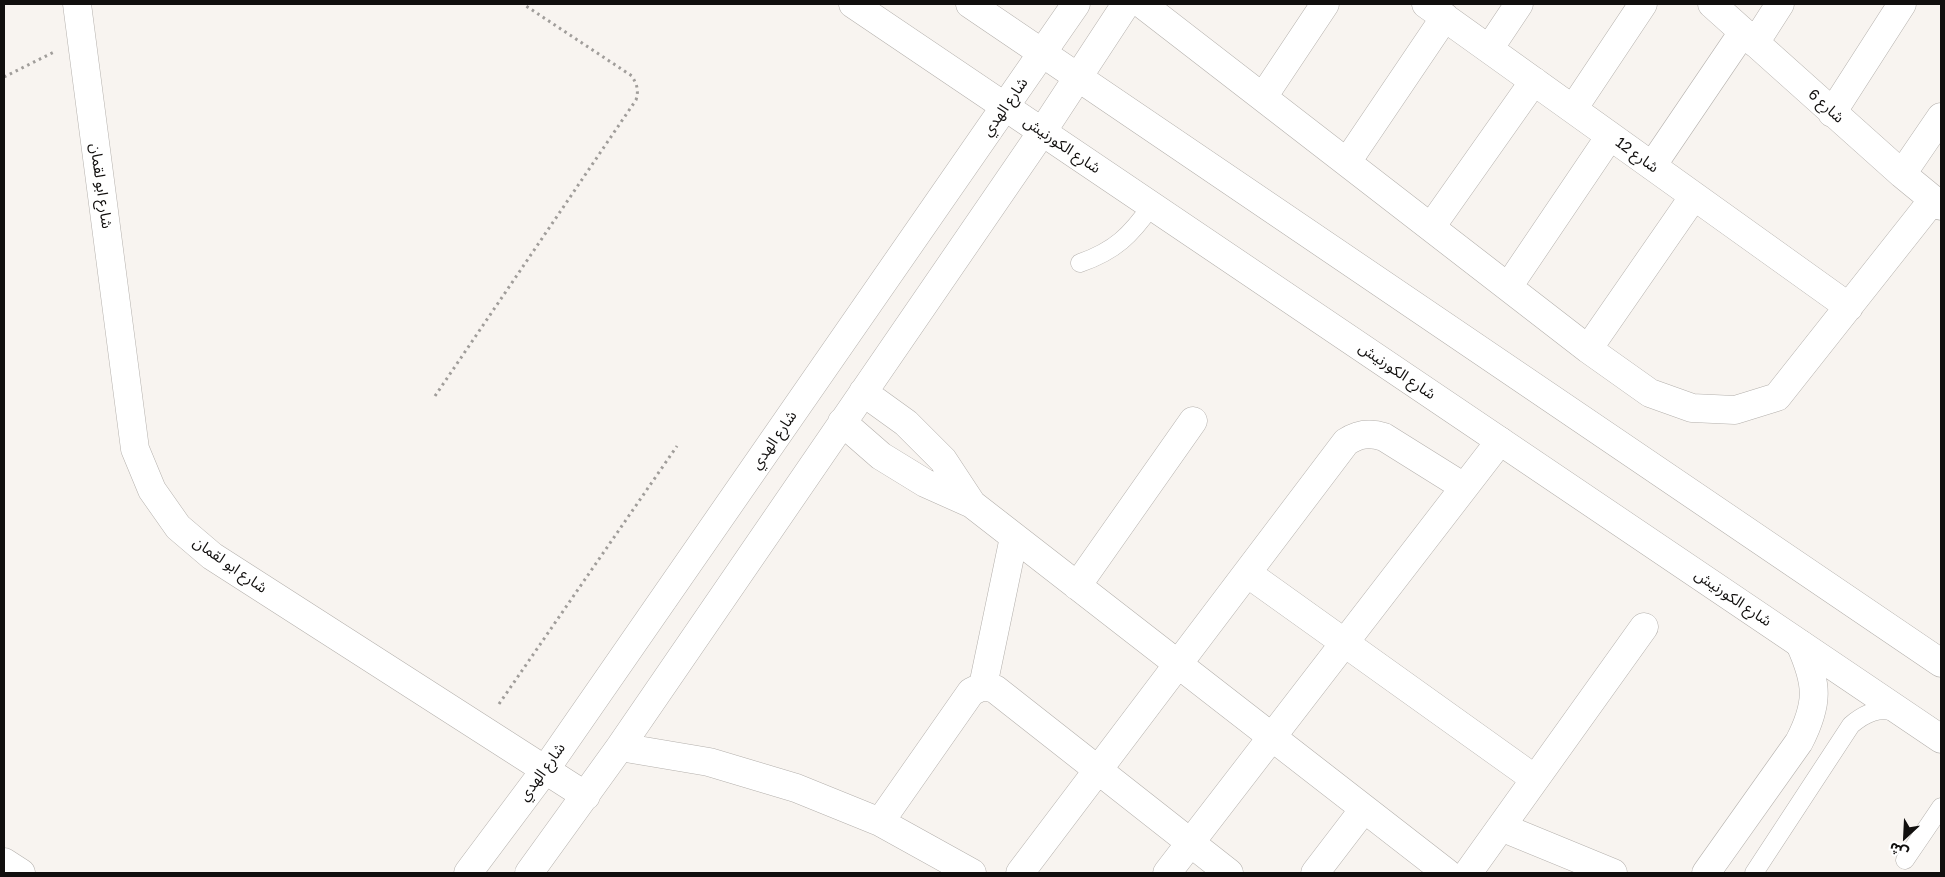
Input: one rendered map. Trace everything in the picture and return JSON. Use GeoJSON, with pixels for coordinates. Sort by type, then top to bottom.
{"type":"FeatureCollection","features":[{"type":"Feature","properties":{"kind":"street","name":"شارع ابو لقمان"},"geometry":{"type":"LineString","coordinates":[[77,4],[136,449],[152,490],[178,526],[212,556],[586,796]]}},
{"type":"Feature","properties":{"kind":"street","name":"شارع الكورنيش"},"geometry":{"type":"LineString","coordinates":[[853,4],[1941,739]]}},
{"type":"Feature","properties":{"kind":"street"},"geometry":{"type":"LineString","coordinates":[[970,4],[1941,663]]}},
{"type":"Feature","properties":{"kind":"street","name":"شارع الهدي"},"geometry":{"type":"LineString","coordinates":[[468,873],[545,770],[1076,4]]}},
{"type":"Feature","properties":{"kind":"street"},"geometry":{"type":"LineString","coordinates":[[529,873],[620,747],[1042,132],[1126,4]]}},
{"type":"Feature","properties":{"kind":"street"},"geometry":{"type":"LineString","coordinates":[[1142,4],[1588,349],[1650,393],[1692,408],[1735,410],[1777,397],[1848,307],[1937,204]]}},
{"type":"Feature","properties":{"kind":"street"},"geometry":{"type":"LineString","coordinates":[[1263,97],[1325,4]]}},
{"type":"Feature","properties":{"kind":"street"},"geometry":{"type":"LineString","coordinates":[[1489,48],[1519,4]]}},
{"type":"Feature","properties":{"kind":"street"},"geometry":{"type":"LineString","coordinates":[[1573,109],[1643,4]]}},
{"type":"Feature","properties":{"kind":"street","name":"شارع 6"},"geometry":{"type":"LineString","coordinates":[[1712,4],[1937,204]]}},
{"type":"Feature","properties":{"kind":"street"},"geometry":{"type":"LineString","coordinates":[[1652,166],[1749,37],[1780,4]]}},
{"type":"Feature","properties":{"kind":"street"},"geometry":{"type":"LineString","coordinates":[[1832,112],[1902,4]]}},
{"type":"Feature","properties":{"kind":"street"},"geometry":{"type":"LineString","coordinates":[[1347,162],[1435,10]]}},
{"type":"Feature","properties":{"kind":"street","name":"شارع 12"},"geometry":{"type":"LineString","coordinates":[[1435,10],[1848,307]]}},
{"type":"Feature","properties":{"kind":"street"},"geometry":{"type":"LineString","coordinates":[[1431,227],[1534,81]]}},
{"type":"Feature","properties":{"kind":"street"},"geometry":{"type":"LineString","coordinates":[[1902,174],[1941,117]]}},
{"type":"Feature","properties":{"kind":"street"},"geometry":{"type":"LineString","coordinates":[[1508,287],[1610,136]]}},
{"type":"Feature","properties":{"kind":"street"},"geometry":{"type":"LineString","coordinates":[[1588,349],[1694,196]]}},
{"type":"Feature","properties":{"kind":"street"},"geometry":{"type":"LineString","coordinates":[[862,392],[906,423],[943,460],[972,504]]}},
{"type":"Feature","properties":{"kind":"street"},"geometry":{"type":"LineString","coordinates":[[1077,586],[1193,421]]}},
{"type":"Feature","properties":{"kind":"street"},"geometry":{"type":"LineString","coordinates":[[842,422],[881,456],[925,483],[972,504],[1447,873]]}},
{"type":"Feature","properties":{"kind":"street"},"geometry":{"type":"LineString","coordinates":[[1020,873],[1346,442],[1354,436],[1364,434],[1384,437],[1464,487]]}},
{"type":"Feature","properties":{"kind":"street"},"geometry":{"type":"LineString","coordinates":[[1167,873],[1500,441]]}},
{"type":"Feature","properties":{"kind":"street"},"geometry":{"type":"LineString","coordinates":[[983,686],[1014,537]]}},
{"type":"Feature","properties":{"kind":"street"},"geometry":{"type":"LineString","coordinates":[[1247,573],[1535,779]]}},
{"type":"Feature","properties":{"kind":"street"},"geometry":{"type":"LineString","coordinates":[[1468,873],[1644,627]]}},
{"type":"Feature","properties":{"kind":"street"},"geometry":{"type":"LineString","coordinates":[[1706,873],[1799,742],[1810,719],[1815,693],[1811,668],[1800,644]]}},
{"type":"Feature","properties":{"kind":"street"},"geometry":{"type":"LineString","coordinates":[[880,822],[971,692],[983,686],[995,689],[1229,873]]}},
{"type":"Feature","properties":{"kind":"street"},"geometry":{"type":"LineString","coordinates":[[620,747],[709,762],[796,788],[880,822],[972,873]]}},
{"type":"Feature","properties":{"kind":"street"},"geometry":{"type":"LineString","coordinates":[[1314,873],[1364,809]]}},
{"type":"Feature","properties":{"kind":"street"},"geometry":{"type":"LineString","coordinates":[[1501,827],[1613,873]]}},
{"type":"Feature","properties":{"kind":"street"},"geometry":{"type":"LineString","coordinates":[[4,862],[21,873]]}},
{"type":"Feature","properties":{"kind":"lane"},"geometry":{"type":"LineString","coordinates":[[1080,263],[1110,251],[1123,241],[1135,230],[1152,205]]}},
{"type":"Feature","properties":{"kind":"lane"},"geometry":{"type":"LineString","coordinates":[[1754,873],[1851,725],[1862,716],[1874,711],[1888,709],[1908,716]]}},
{"type":"Feature","properties":{"kind":"lane"},"geometry":{"type":"LineString","coordinates":[[1905,860],[1941,806]]}},
{"type":"Feature","properties":{"kind":"path"},"geometry":{"type":"LineString","coordinates":[[435,396],[636,100],[637,84],[632,76],[523,4]]}},
{"type":"Feature","properties":{"kind":"path"},"geometry":{"type":"LineString","coordinates":[[4,77],[81,39]]}},
{"type":"Feature","properties":{"kind":"path"},"geometry":{"type":"LineString","coordinates":[[481,729],[677,446]]}}]}
